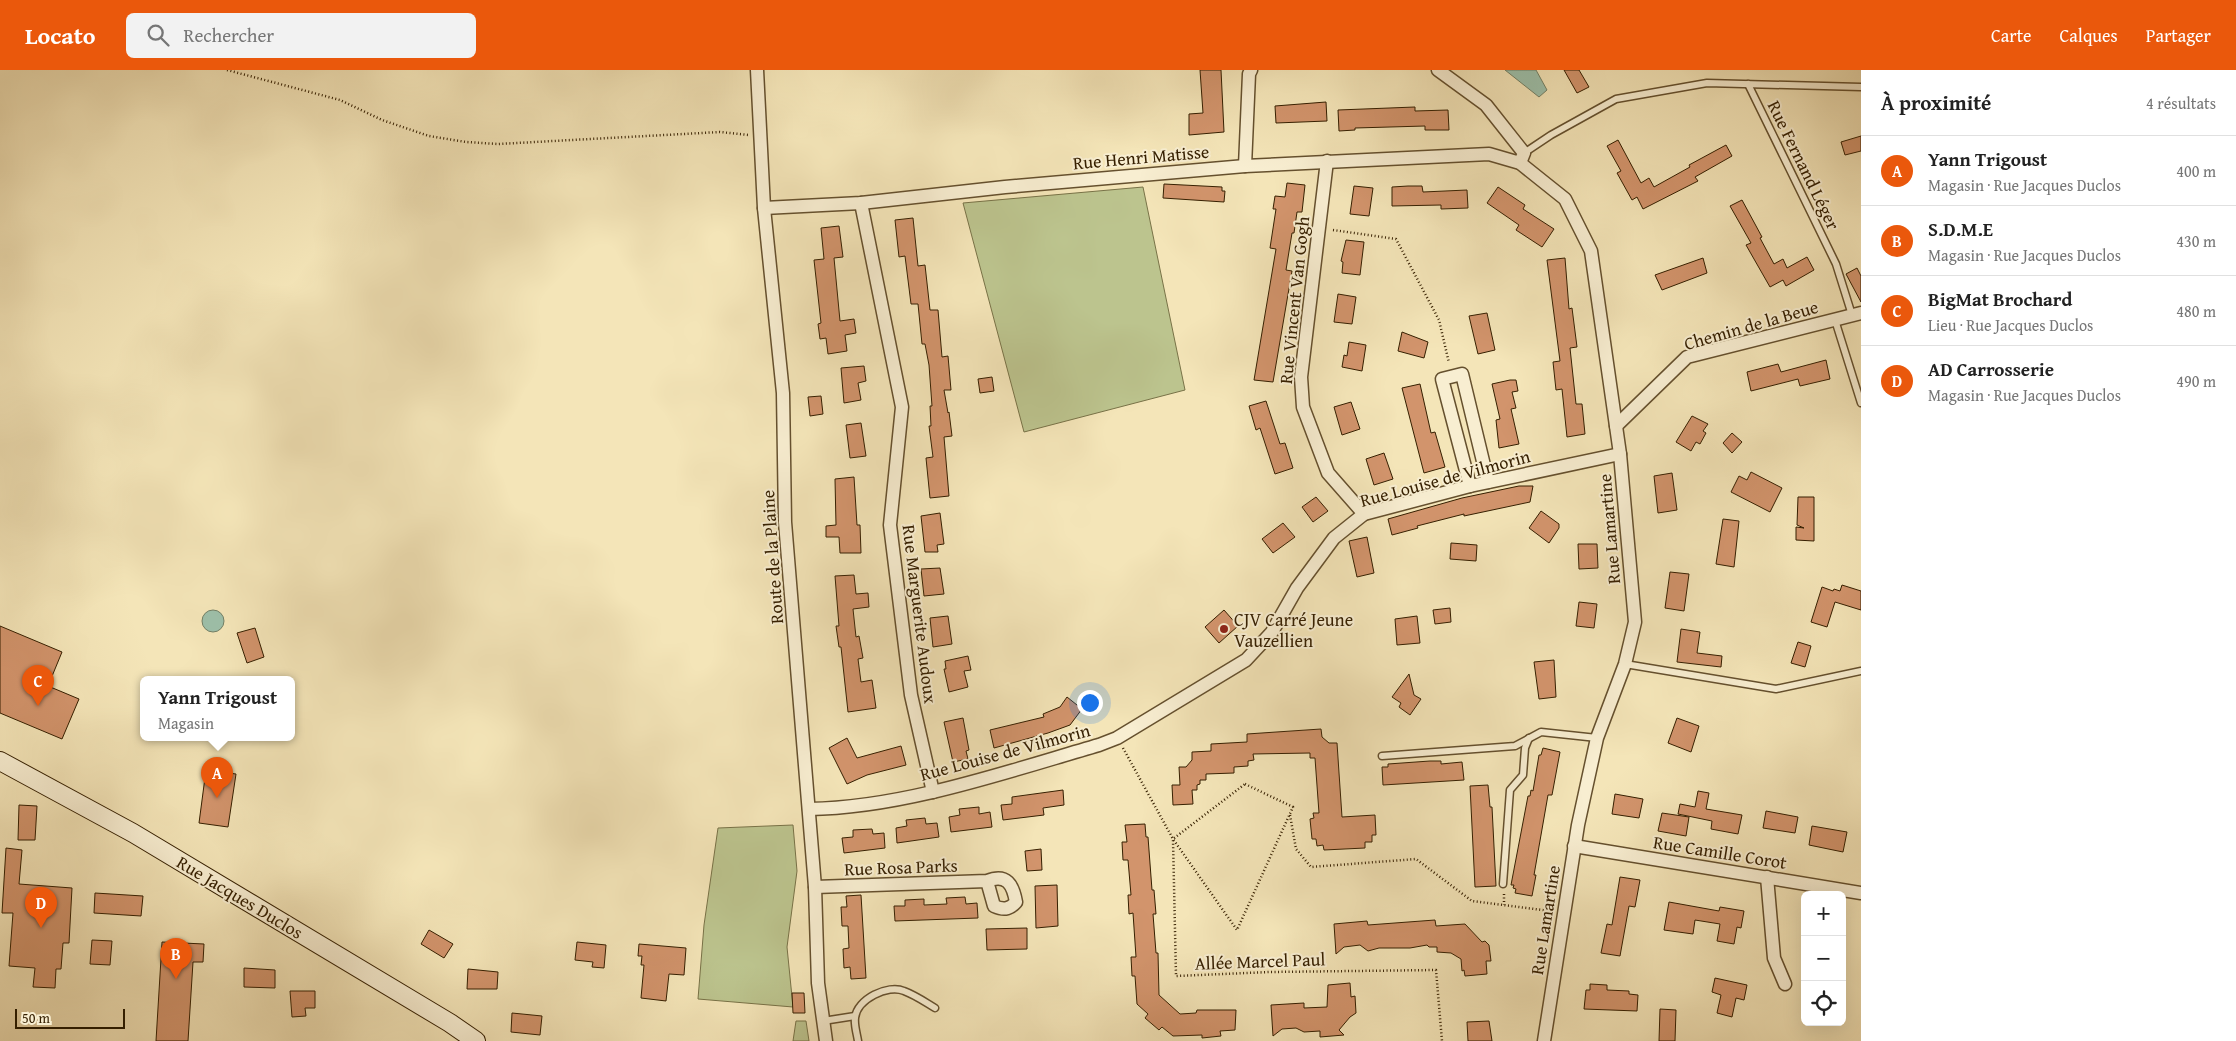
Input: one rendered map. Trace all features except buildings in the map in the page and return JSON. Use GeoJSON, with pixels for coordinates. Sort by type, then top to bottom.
{"type":"FeatureCollection","features":[{"type":"Feature","properties":{"kind":"street","name":"Route de la Plaine"},"geometry":{"type":"LineString","coordinates":[[756,70],[764,208],[783,393],[785,522],[815,887],[818,983],[826,1041]]}},
{"type":"Feature","properties":{"kind":"street"},"geometry":{"type":"LineString","coordinates":[[1245,166],[1248,74],[1251,70]]}},
{"type":"Feature","properties":{"kind":"street","name":"Rue Lamartine"},"geometry":{"type":"LineString","coordinates":[[1438,70],[1486,105],[1522,158],[1565,199],[1591,250],[1620,454],[1635,622],[1624,664],[1597,738],[1574,846],[1544,1041]]}},
{"type":"Feature","properties":{"kind":"street","name":"Rue Henri Matisse"},"geometry":{"type":"LineString","coordinates":[[764,208],[861,204],[1004,187],[1245,166],[1489,154],[1522,158]]}},
{"type":"Feature","properties":{"kind":"street","name":"Rue Vincent Van Gogh"},"geometry":{"type":"LineString","coordinates":[[1327,161],[1301,377],[1303,407],[1328,473],[1364,514]]}},
{"type":"Feature","properties":{"kind":"street","name":"Rue Marguerite Audoux"},"geometry":{"type":"LineString","coordinates":[[861,204],[902,407],[890,525],[911,695],[933,792]]}},
{"type":"Feature","properties":{"kind":"street","name":"Chemin de la Beue"},"geometry":{"type":"LineString","coordinates":[[1616,426],[1687,357],[1857,314]]}},
{"type":"Feature","properties":{"kind":"street"},"geometry":{"type":"LineString","coordinates":[[1470,486],[1442,379],[1452,376],[1462,374],[1488,482]]}},
{"type":"Feature","properties":{"kind":"street","name":"Rue Louise de Vilmorin"},"geometry":{"type":"LineString","coordinates":[[809,809],[837,809],[933,792],[1118,738],[1246,660],[1272,632],[1297,588],[1334,538],[1364,514],[1470,486],[1620,454]]}},
{"type":"Feature","properties":{"kind":"street","name":"Rue Jacques Duclos"},"geometry":{"type":"LineString","coordinates":[[0,761],[133,833],[450,1023],[476,1041]]}},
{"type":"Feature","properties":{"kind":"street","name":"Rue Camille Corot"},"geometry":{"type":"LineString","coordinates":[[1574,846],[1861,893]]}},
{"type":"Feature","properties":{"kind":"street"},"geometry":{"type":"LineString","coordinates":[[1766,877],[1774,958],[1785,984]]}},
{"type":"Feature","properties":{"kind":"street","name":"Rue Rosa Parks"},"geometry":{"type":"LineString","coordinates":[[815,887],[987,881]]}},
{"type":"Feature","properties":{"kind":"lane","name":"Rue Fernand Léger"},"geometry":{"type":"LineString","coordinates":[[1522,158],[1552,135],[1616,99],[1707,83],[1861,87]]}},
{"type":"Feature","properties":{"kind":"lane","name":"Rue Fernand Léger"},"geometry":{"type":"LineString","coordinates":[[1748,84],[1836,264],[1857,314]]}},
{"type":"Feature","properties":{"kind":"lane"},"geometry":{"type":"LineString","coordinates":[[1835,320],[1861,403]]}},
{"type":"Feature","properties":{"kind":"lane"},"geometry":{"type":"LineString","coordinates":[[1624,664],[1776,689],[1861,671]]}},
{"type":"Feature","properties":{"kind":"lane"},"geometry":{"type":"LineString","coordinates":[[1382,756],[1515,746],[1541,732],[1597,738]]}},
{"type":"Feature","properties":{"kind":"lane"},"geometry":{"type":"LineString","coordinates":[[1503,884],[1510,790],[1523,775],[1525,748],[1530,737]]}},
{"type":"Feature","properties":{"kind":"lane"},"geometry":{"type":"LineString","coordinates":[[858,1041],[855,1016],[865,1002],[876,993],[892,989],[903,990],[935,1008]]}},
{"type":"Feature","properties":{"kind":"lane"},"geometry":{"type":"LineString","coordinates":[[823,1021],[855,1016]]}},
{"type":"Feature","properties":{"kind":"path"},"geometry":{"type":"LineString","coordinates":[[227,70],[340,100],[382,120],[429,136],[466,142],[498,144],[720,132],[760,136]]}},
{"type":"Feature","properties":{"kind":"path"},"geometry":{"type":"LineString","coordinates":[[1319,228],[1396,239],[1439,320],[1452,376]]}},
{"type":"Feature","properties":{"kind":"path","name":"Allée Marcel Paul"},"geometry":{"type":"LineString","coordinates":[[1118,738],[1173,839],[1176,976],[1270,972],[1436,970],[1442,1041]]}},
{"type":"Feature","properties":{"kind":"path"},"geometry":{"type":"LineString","coordinates":[[1245,784],[1293,807],[1237,930],[1173,839],[1245,784]]}},
{"type":"Feature","properties":{"kind":"path"},"geometry":{"type":"LineString","coordinates":[[1290,813],[1296,849],[1311,866],[1416,859],[1472,901],[1564,913]]}},
{"type":"Feature","properties":{"kind":"shaded area"},"geometry":{"type":"Polygon","coordinates":[[[1505,70],[1536,70],[1547,90],[1539,97],[1505,70]]]}},
{"type":"Feature","properties":{"kind":"shaded area"},"geometry":{"type":"Polygon","coordinates":[[[1143,187],[1185,390],[1024,432],[963,203],[1143,187]]]}},
{"type":"Feature","properties":{"kind":"shaded area"},"geometry":{"type":"Polygon","coordinates":[[[213,610],[221,613],[224,621],[221,629],[213,632],[205,629],[202,621],[205,613],[213,610]]]}},
{"type":"Feature","properties":{"kind":"shaded area"},"geometry":{"type":"Polygon","coordinates":[[[793,825],[797,871],[787,947],[793,1007],[698,999],[704,925],[718,828],[793,825]]]}},
{"type":"Feature","properties":{"kind":"shaded area"},"geometry":{"type":"Polygon","coordinates":[[[796,1021],[806,1021],[809,1041],[793,1041],[796,1021]]]}},
{"type":"Feature","properties":{"kind":"place","name":"CJV Carré Jeune Vauzellien"},"geometry":{"type":"Point","coordinates":[1224,629]}},
{"type":"Feature","properties":{"kind":"place","name":"BigMat Brochard"},"geometry":{"type":"Point","coordinates":[38,706]}},
{"type":"Feature","properties":{"kind":"place","name":"Yann Trigoust"},"geometry":{"type":"Point","coordinates":[217,798]}},
{"type":"Feature","properties":{"kind":"place","name":"AD Carrosserie"},"geometry":{"type":"Point","coordinates":[41,928]}},
{"type":"Feature","properties":{"kind":"place","name":"S.D.M.E"},"geometry":{"type":"Point","coordinates":[176,979]}}]}
